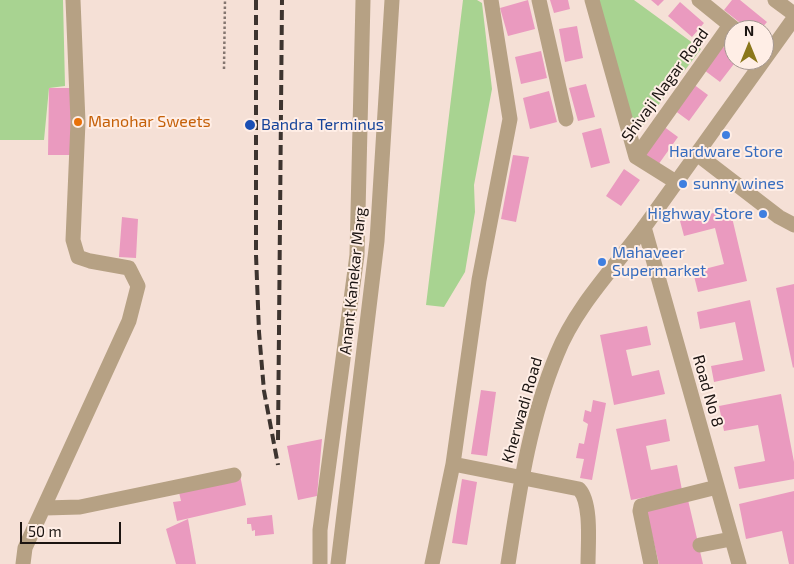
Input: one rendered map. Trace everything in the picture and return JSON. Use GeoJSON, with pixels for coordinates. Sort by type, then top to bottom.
{"type":"FeatureCollection","features":[{"type":"Feature","properties":{"kind":"street"},"geometry":{"type":"LineString","coordinates":[[23,564],[25,548],[45,508],[129,320],[138,286],[129,268],[78,257],[73,240],[78,122],[73,0]]}},
{"type":"Feature","properties":{"kind":"street","name":"Anant Kanekar Marg"},"geometry":{"type":"LineString","coordinates":[[320,564],[320,530],[357,255],[363,0]]}},
{"type":"Feature","properties":{"kind":"street","name":"Anant Kanekar Marg"},"geometry":{"type":"LineString","coordinates":[[338,564],[377,241],[392,0]]}},
{"type":"Feature","properties":{"kind":"street"},"geometry":{"type":"LineString","coordinates":[[432,564],[453,464],[479,280],[510,119],[491,0]]}},
{"type":"Feature","properties":{"kind":"street"},"geometry":{"type":"LineString","coordinates":[[539,0],[566,120]]}},
{"type":"Feature","properties":{"kind":"street","name":"Shivaji Nagar Road"},"geometry":{"type":"LineString","coordinates":[[592,0],[636,157]]}},
{"type":"Feature","properties":{"kind":"street","name":"Shivaji Nagar Road"},"geometry":{"type":"LineString","coordinates":[[700,0],[724,20]]}},
{"type":"Feature","properties":{"kind":"street"},"geometry":{"type":"LineString","coordinates":[[775,0],[794,16]]}},
{"type":"Feature","properties":{"kind":"street","name":"Kherwadi Road"},"geometry":{"type":"LineString","coordinates":[[774,44],[794,16]]}},
{"type":"Feature","properties":{"kind":"street","name":"Shivaji Nagar Road"},"geometry":{"type":"LineString","coordinates":[[636,157],[724,40]]}},
{"type":"Feature","properties":{"kind":"street","name":"Kherwadi Road"},"geometry":{"type":"LineString","coordinates":[[508,564],[521,477],[538,407],[557,352],[585,304],[644,227],[756,70]]}},
{"type":"Feature","properties":{"kind":"street"},"geometry":{"type":"LineString","coordinates":[[697,154],[779,217],[794,225]]}},
{"type":"Feature","properties":{"kind":"street"},"geometry":{"type":"LineString","coordinates":[[636,157],[676,182]]}},
{"type":"Feature","properties":{"kind":"street","name":"Road No 8"},"geometry":{"type":"LineString","coordinates":[[644,227],[739,564]]}},
{"type":"Feature","properties":{"kind":"street"},"geometry":{"type":"LineString","coordinates":[[453,464],[580,489],[585,496],[588,564]]}},
{"type":"Feature","properties":{"kind":"street"},"geometry":{"type":"LineString","coordinates":[[45,508],[80,507],[234,475]]}},
{"type":"Feature","properties":{"kind":"street"},"geometry":{"type":"LineString","coordinates":[[651,564],[640,511],[641,506],[717,487]]}},
{"type":"Feature","properties":{"kind":"street"},"geometry":{"type":"LineString","coordinates":[[700,545],[731,538]]}},
{"type":"Feature","properties":{"kind":"path"},"geometry":{"type":"LineString","coordinates":[[224,69],[225,0]]}},
{"type":"Feature","properties":{"kind":"green space"},"geometry":{"type":"Polygon","coordinates":[[[0,0],[63,0],[65,86],[49,88],[44,140],[0,140],[0,0]]]}},
{"type":"Feature","properties":{"kind":"green space"},"geometry":{"type":"Polygon","coordinates":[[[463,0],[477,0],[482,3],[492,89],[474,185],[475,212],[465,272],[444,307],[426,305],[463,0]]]}},
{"type":"Feature","properties":{"kind":"green space"},"geometry":{"type":"Polygon","coordinates":[[[595,0],[634,0],[701,49],[628,145],[595,0]]]}},
{"type":"Feature","properties":{"kind":"building"},"geometry":{"type":"Polygon","coordinates":[[[528,0],[535,29],[508,36],[500,8],[528,0]]]}},
{"type":"Feature","properties":{"kind":"building"},"geometry":{"type":"Polygon","coordinates":[[[550,0],[568,0],[570,9],[554,13],[550,0]]]}},
{"type":"Feature","properties":{"kind":"building"},"geometry":{"type":"Polygon","coordinates":[[[651,0],[664,0],[658,6],[651,0]]]}},
{"type":"Feature","properties":{"kind":"building"},"geometry":{"type":"Polygon","coordinates":[[[732,0],[740,0],[765,20],[736,20],[724,10],[732,0]]]}},
{"type":"Feature","properties":{"kind":"building"},"geometry":{"type":"Polygon","coordinates":[[[680,2],[704,23],[692,37],[668,16],[680,2]]]}},
{"type":"Feature","properties":{"kind":"building"},"geometry":{"type":"Polygon","coordinates":[[[577,26],[583,58],[565,62],[559,29],[577,26]]]}},
{"type":"Feature","properties":{"kind":"building"},"geometry":{"type":"Polygon","coordinates":[[[722,46],[724,48],[724,70],[729,70],[720,82],[704,70],[722,46]]]}},
{"type":"Feature","properties":{"kind":"building"},"geometry":{"type":"Polygon","coordinates":[[[541,51],[547,78],[521,84],[515,57],[541,51]]]}},
{"type":"Feature","properties":{"kind":"building"},"geometry":{"type":"Polygon","coordinates":[[[586,84],[595,117],[578,121],[569,88],[586,84]]]}},
{"type":"Feature","properties":{"kind":"building"},"geometry":{"type":"Polygon","coordinates":[[[693,84],[708,95],[689,121],[674,110],[693,84]]]}},
{"type":"Feature","properties":{"kind":"building"},"geometry":{"type":"Polygon","coordinates":[[[49,88],[72,88],[71,155],[48,155],[49,88]]]}},
{"type":"Feature","properties":{"kind":"building"},"geometry":{"type":"Polygon","coordinates":[[[549,91],[557,122],[530,129],[523,98],[549,91]]]}},
{"type":"Feature","properties":{"kind":"building"},"geometry":{"type":"Polygon","coordinates":[[[663,126],[678,137],[658,165],[643,153],[663,126]]]}},
{"type":"Feature","properties":{"kind":"building"},"geometry":{"type":"Polygon","coordinates":[[[601,128],[610,163],[591,168],[582,133],[601,128]]]}},
{"type":"Feature","properties":{"kind":"building"},"geometry":{"type":"Polygon","coordinates":[[[513,155],[529,157],[516,222],[501,219],[513,155]]]}},
{"type":"Feature","properties":{"kind":"building"},"geometry":{"type":"Polygon","coordinates":[[[624,169],[640,180],[621,206],[606,196],[624,169]]]}},
{"type":"Feature","properties":{"kind":"building"},"geometry":{"type":"Polygon","coordinates":[[[730,209],[747,281],[698,292],[693,272],[724,264],[715,228],[684,236],[680,221],[730,209]]]}},
{"type":"Feature","properties":{"kind":"building"},"geometry":{"type":"Polygon","coordinates":[[[122,217],[138,219],[136,258],[119,257],[122,217]]]}},
{"type":"Feature","properties":{"kind":"building"},"geometry":{"type":"Polygon","coordinates":[[[794,284],[794,367],[793,368],[776,288],[794,284]]]}},
{"type":"Feature","properties":{"kind":"building"},"geometry":{"type":"Polygon","coordinates":[[[750,300],[765,371],[714,382],[711,366],[743,360],[735,322],[700,329],[697,312],[750,300]]]}},
{"type":"Feature","properties":{"kind":"building"},"geometry":{"type":"Polygon","coordinates":[[[647,326],[651,345],[626,350],[632,376],[659,370],[665,394],[614,405],[600,335],[647,326]]]}},
{"type":"Feature","properties":{"kind":"building"},"geometry":{"type":"Polygon","coordinates":[[[481,390],[496,392],[487,456],[471,454],[481,390]]]}},
{"type":"Feature","properties":{"kind":"building"},"geometry":{"type":"Polygon","coordinates":[[[781,394],[794,462],[794,479],[739,489],[734,467],[765,461],[758,425],[724,431],[719,406],[781,394]]]}},
{"type":"Feature","properties":{"kind":"building"},"geometry":{"type":"Polygon","coordinates":[[[593,400],[606,403],[592,480],[580,478],[584,459],[576,458],[579,443],[584,444],[588,424],[583,421],[585,410],[591,412],[593,400]]]}},
{"type":"Feature","properties":{"kind":"building"},"geometry":{"type":"Polygon","coordinates":[[[666,419],[670,441],[646,446],[651,470],[677,465],[682,490],[631,500],[616,429],[666,419]]]}},
{"type":"Feature","properties":{"kind":"building"},"geometry":{"type":"Polygon","coordinates":[[[322,439],[317,496],[298,500],[287,446],[322,439]]]}},
{"type":"Feature","properties":{"kind":"building"},"geometry":{"type":"Polygon","coordinates":[[[240,475],[246,505],[177,521],[173,502],[181,501],[178,488],[240,475]]]}},
{"type":"Feature","properties":{"kind":"building"},"geometry":{"type":"Polygon","coordinates":[[[462,479],[477,482],[467,545],[452,543],[462,479]]]}},
{"type":"Feature","properties":{"kind":"building"},"geometry":{"type":"Polygon","coordinates":[[[794,491],[794,564],[789,564],[782,531],[746,539],[739,504],[794,491]]]}},
{"type":"Feature","properties":{"kind":"building"},"geometry":{"type":"Polygon","coordinates":[[[688,500],[703,564],[659,564],[646,510],[688,500]]]}},
{"type":"Feature","properties":{"kind":"building"},"geometry":{"type":"Polygon","coordinates":[[[272,515],[274,534],[255,536],[255,530],[252,531],[251,524],[247,524],[247,518],[272,515]]]}},
{"type":"Feature","properties":{"kind":"building"},"geometry":{"type":"Polygon","coordinates":[[[188,519],[196,564],[176,564],[166,529],[188,519]]]}},
{"type":"Feature","properties":{"kind":"railway"},"geometry":{"type":"LineString","coordinates":[[256,0],[256,255],[259,332],[264,391],[278,465]]}},
{"type":"Feature","properties":{"kind":"railway"},"geometry":{"type":"LineString","coordinates":[[278,440],[282,0]]}},
{"type":"Feature","properties":{"kind":"place","name":"Manohar Sweets"},"geometry":{"type":"Point","coordinates":[78,122]}},
{"type":"Feature","properties":{"kind":"place","name":"Bandra Terminus"},"geometry":{"type":"Point","coordinates":[250,125]}},
{"type":"Feature","properties":{"kind":"place","name":"Hardware Store"},"geometry":{"type":"Point","coordinates":[726,135]}},
{"type":"Feature","properties":{"kind":"place","name":"sunny wines"},"geometry":{"type":"Point","coordinates":[683,184]}},
{"type":"Feature","properties":{"kind":"place","name":"Highway Store"},"geometry":{"type":"Point","coordinates":[763,214]}},
{"type":"Feature","properties":{"kind":"place","name":"Mahaveer Supermarket"},"geometry":{"type":"Point","coordinates":[602,262]}}]}
